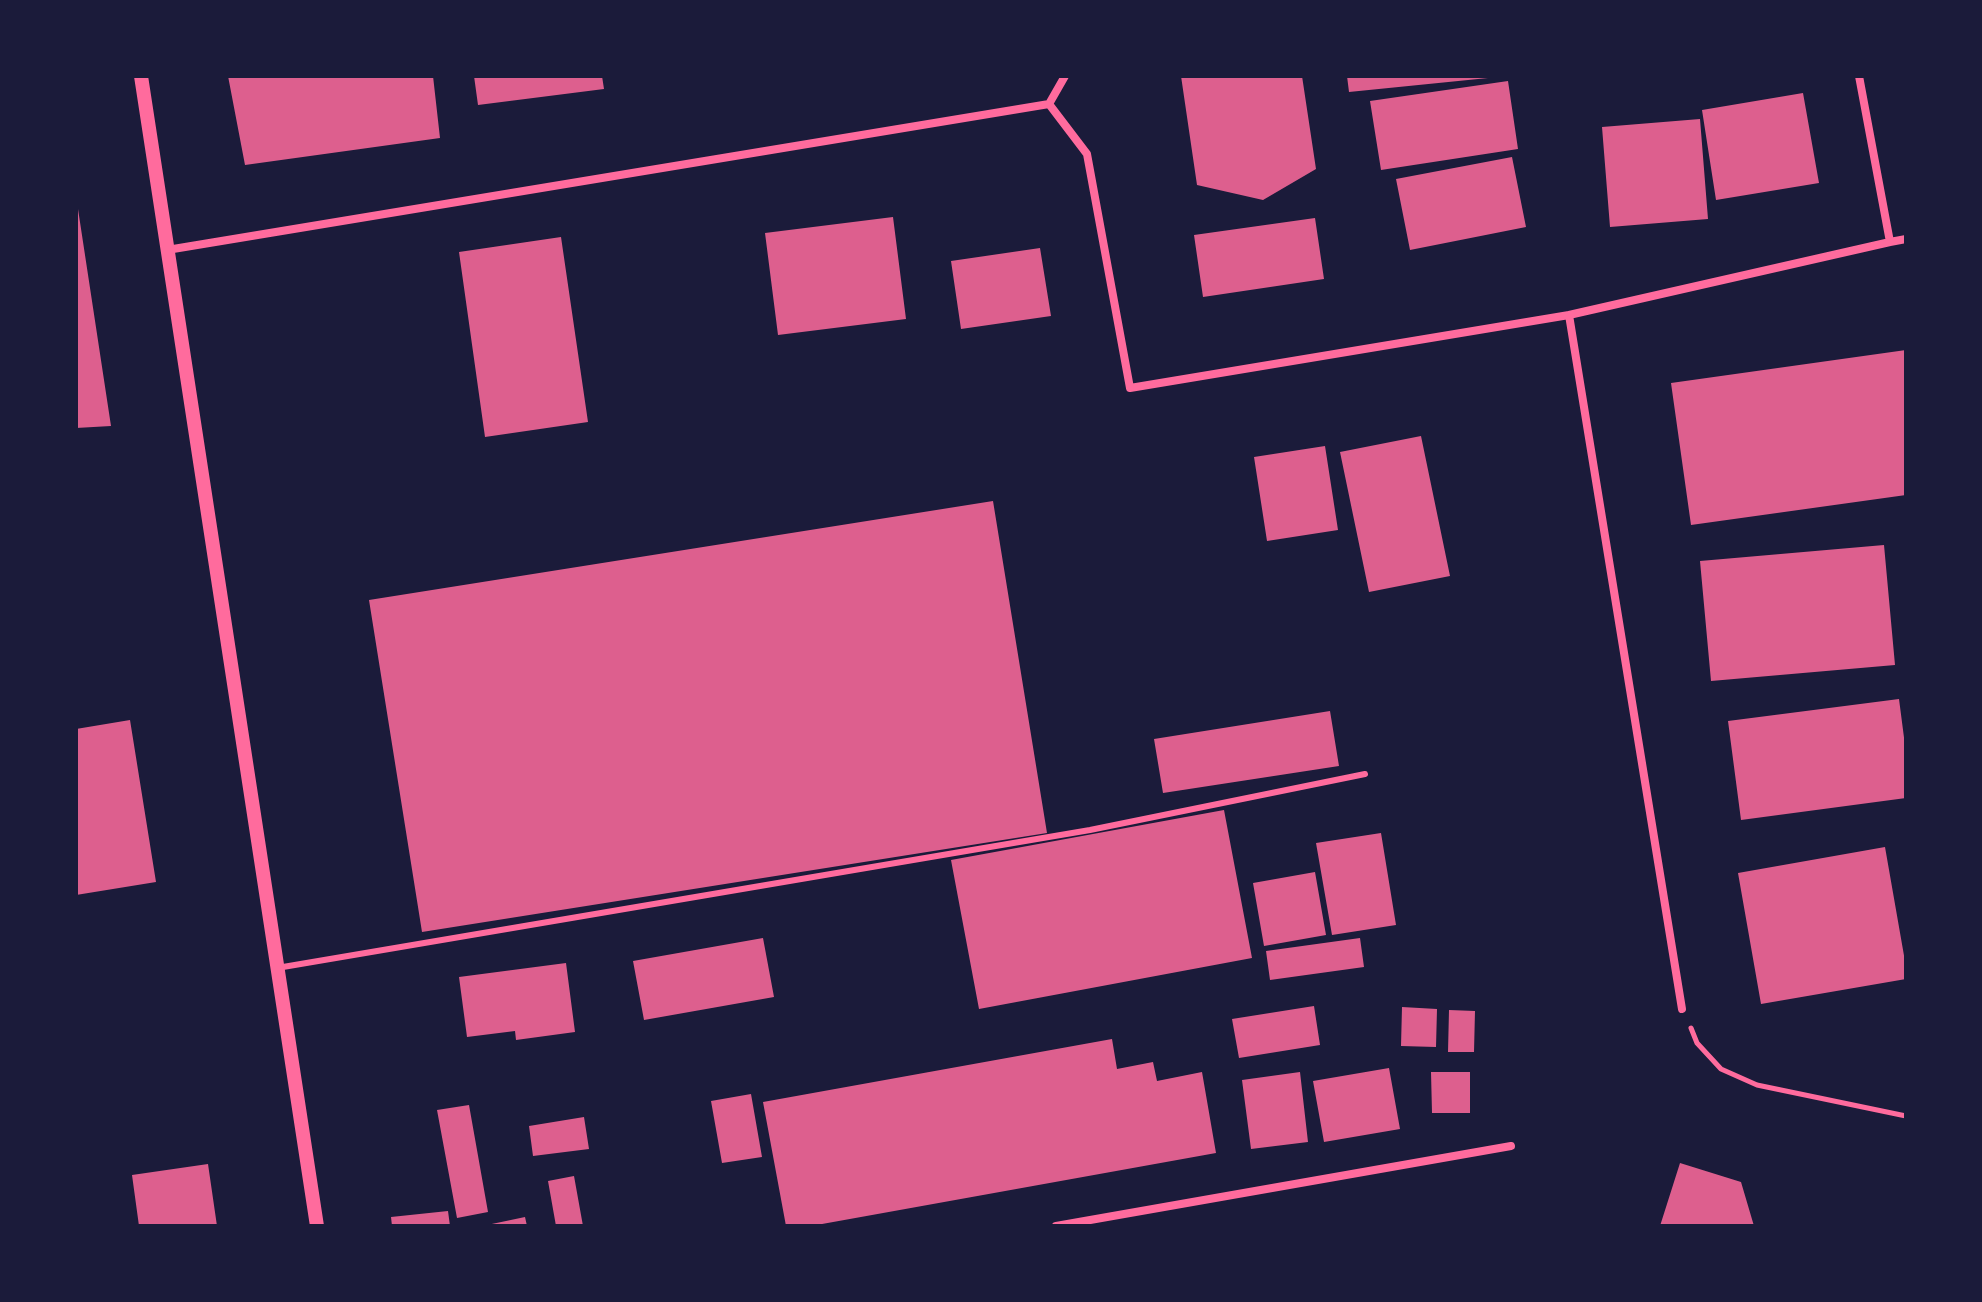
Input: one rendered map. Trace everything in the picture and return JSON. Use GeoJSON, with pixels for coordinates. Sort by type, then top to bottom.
{"type":"FeatureCollection","features":[{"type":"Feature","properties":{"kind":"street"},"geometry":{"type":"LineString","coordinates":[[141,76],[317,1226]]}},
{"type":"Feature","properties":{"kind":"street"},"geometry":{"type":"LineString","coordinates":[[1049,104],[1065,76]]}},
{"type":"Feature","properties":{"kind":"street"},"geometry":{"type":"LineString","coordinates":[[1859,76],[1890,242]]}},
{"type":"Feature","properties":{"kind":"street"},"geometry":{"type":"LineString","coordinates":[[167,250],[1049,104]]}},
{"type":"Feature","properties":{"kind":"street"},"geometry":{"type":"LineString","coordinates":[[1049,104],[1087,154],[1130,388],[1569,315],[1906,239]]}},
{"type":"Feature","properties":{"kind":"street"},"geometry":{"type":"LineString","coordinates":[[1569,315],[1682,1009]]}},
{"type":"Feature","properties":{"kind":"street"},"geometry":{"type":"LineString","coordinates":[[1056,1226],[1511,1146]]}},
{"type":"Feature","properties":{"kind":"lane"},"geometry":{"type":"LineString","coordinates":[[277,968],[1090,830],[1365,774]]}},
{"type":"Feature","properties":{"kind":"path"},"geometry":{"type":"LineString","coordinates":[[1682,1009],[1697,1043],[1721,1069],[1757,1085],[1906,1116]]}},
{"type":"Feature","properties":{"kind":"building"},"geometry":{"type":"Polygon","coordinates":[[[228,76],[433,76],[440,138],[245,165],[228,76]]]}},
{"type":"Feature","properties":{"kind":"building"},"geometry":{"type":"Polygon","coordinates":[[[474,76],[602,76],[604,89],[478,105],[474,76]]]}},
{"type":"Feature","properties":{"kind":"building"},"geometry":{"type":"Polygon","coordinates":[[[1181,76],[1302,76],[1316,169],[1263,200],[1197,185],[1181,76]]]}},
{"type":"Feature","properties":{"kind":"building"},"geometry":{"type":"Polygon","coordinates":[[[1347,76],[1488,76],[1488,78],[1349,92],[1347,76]]]}},
{"type":"Feature","properties":{"kind":"building"},"geometry":{"type":"Polygon","coordinates":[[[1508,81],[1518,149],[1381,170],[1370,101],[1508,81]]]}},
{"type":"Feature","properties":{"kind":"building"},"geometry":{"type":"Polygon","coordinates":[[[1803,93],[1819,183],[1716,200],[1702,110],[1803,93]]]}},
{"type":"Feature","properties":{"kind":"building"},"geometry":{"type":"Polygon","coordinates":[[[1700,119],[1708,219],[1610,227],[1602,127],[1700,119]]]}},
{"type":"Feature","properties":{"kind":"building"},"geometry":{"type":"Polygon","coordinates":[[[1512,157],[1526,227],[1410,250],[1396,179],[1512,157]]]}},
{"type":"Feature","properties":{"kind":"building"},"geometry":{"type":"Polygon","coordinates":[[[78,209],[111,426],[76,428],[78,209]]]}},
{"type":"Feature","properties":{"kind":"building"},"geometry":{"type":"Polygon","coordinates":[[[893,217],[906,319],[778,335],[765,233],[893,217]]]}},
{"type":"Feature","properties":{"kind":"building"},"geometry":{"type":"Polygon","coordinates":[[[1315,218],[1324,279],[1203,297],[1194,235],[1315,218]]]}},
{"type":"Feature","properties":{"kind":"building"},"geometry":{"type":"Polygon","coordinates":[[[561,237],[588,422],[485,437],[459,252],[561,237]]]}},
{"type":"Feature","properties":{"kind":"building"},"geometry":{"type":"Polygon","coordinates":[[[1040,248],[1051,316],[961,329],[951,261],[1040,248]]]}},
{"type":"Feature","properties":{"kind":"building"},"geometry":{"type":"Polygon","coordinates":[[[1906,350],[1906,495],[1691,525],[1671,383],[1906,350]]]}},
{"type":"Feature","properties":{"kind":"building"},"geometry":{"type":"Polygon","coordinates":[[[1421,436],[1450,576],[1369,592],[1340,452],[1421,436]]]}},
{"type":"Feature","properties":{"kind":"building"},"geometry":{"type":"Polygon","coordinates":[[[1325,446],[1338,530],[1267,541],[1254,457],[1325,446]]]}},
{"type":"Feature","properties":{"kind":"building"},"geometry":{"type":"Polygon","coordinates":[[[993,501],[1047,833],[422,932],[369,600],[993,501]]]}},
{"type":"Feature","properties":{"kind":"building"},"geometry":{"type":"Polygon","coordinates":[[[1884,545],[1895,665],[1711,681],[1700,561],[1884,545]]]}},
{"type":"Feature","properties":{"kind":"building"},"geometry":{"type":"Polygon","coordinates":[[[1899,699],[1906,753],[1906,798],[1741,820],[1728,721],[1899,699]]]}},
{"type":"Feature","properties":{"kind":"building"},"geometry":{"type":"Polygon","coordinates":[[[1330,711],[1339,766],[1163,793],[1154,739],[1330,711]]]}},
{"type":"Feature","properties":{"kind":"building"},"geometry":{"type":"Polygon","coordinates":[[[130,720],[156,882],[76,895],[76,729],[130,720]]]}},
{"type":"Feature","properties":{"kind":"building"},"geometry":{"type":"Polygon","coordinates":[[[1224,810],[1252,958],[979,1009],[951,860],[1224,810]]]}},
{"type":"Feature","properties":{"kind":"building"},"geometry":{"type":"Polygon","coordinates":[[[1381,833],[1396,925],[1332,935],[1316,843],[1381,833]]]}},
{"type":"Feature","properties":{"kind":"building"},"geometry":{"type":"Polygon","coordinates":[[[1885,847],[1906,979],[1761,1004],[1738,873],[1885,847]]]}},
{"type":"Feature","properties":{"kind":"building"},"geometry":{"type":"Polygon","coordinates":[[[1315,872],[1326,935],[1264,946],[1253,883],[1315,872]]]}},
{"type":"Feature","properties":{"kind":"building"},"geometry":{"type":"Polygon","coordinates":[[[763,938],[774,997],[644,1020],[633,961],[763,938]]]}},
{"type":"Feature","properties":{"kind":"building"},"geometry":{"type":"Polygon","coordinates":[[[1360,938],[1364,967],[1270,980],[1266,951],[1360,938]]]}},
{"type":"Feature","properties":{"kind":"building"},"geometry":{"type":"Polygon","coordinates":[[[566,963],[575,1032],[516,1040],[515,1031],[467,1037],[459,977],[566,963]]]}},
{"type":"Feature","properties":{"kind":"building"},"geometry":{"type":"Polygon","coordinates":[[[1314,1006],[1320,1045],[1239,1058],[1232,1019],[1314,1006]]]}},
{"type":"Feature","properties":{"kind":"building"},"geometry":{"type":"Polygon","coordinates":[[[1402,1007],[1437,1009],[1436,1047],[1401,1046],[1402,1007]]]}},
{"type":"Feature","properties":{"kind":"building"},"geometry":{"type":"Polygon","coordinates":[[[1449,1010],[1475,1011],[1474,1052],[1448,1052],[1449,1010]]]}},
{"type":"Feature","properties":{"kind":"building"},"geometry":{"type":"Polygon","coordinates":[[[1112,1039],[1117,1069],[1153,1062],[1157,1081],[1202,1072],[1216,1153],[811,1226],[786,1226],[763,1102],[1112,1039]]]}},
{"type":"Feature","properties":{"kind":"building"},"geometry":{"type":"Polygon","coordinates":[[[1389,1068],[1400,1129],[1324,1142],[1313,1081],[1389,1068]]]}},
{"type":"Feature","properties":{"kind":"building"},"geometry":{"type":"Polygon","coordinates":[[[1300,1072],[1308,1142],[1251,1149],[1242,1080],[1300,1072]]]}},
{"type":"Feature","properties":{"kind":"building"},"geometry":{"type":"Polygon","coordinates":[[[1431,1072],[1470,1072],[1470,1113],[1432,1113],[1431,1072]]]}},
{"type":"Feature","properties":{"kind":"building"},"geometry":{"type":"Polygon","coordinates":[[[751,1094],[762,1157],[722,1163],[711,1101],[751,1094]]]}},
{"type":"Feature","properties":{"kind":"building"},"geometry":{"type":"Polygon","coordinates":[[[469,1105],[488,1212],[457,1218],[437,1110],[469,1105]]]}},
{"type":"Feature","properties":{"kind":"building"},"geometry":{"type":"Polygon","coordinates":[[[584,1117],[589,1149],[533,1156],[529,1126],[584,1117]]]}},
{"type":"Feature","properties":{"kind":"building"},"geometry":{"type":"Polygon","coordinates":[[[1680,1163],[1741,1182],[1754,1226],[1660,1226],[1680,1163]]]}},
{"type":"Feature","properties":{"kind":"building"},"geometry":{"type":"Polygon","coordinates":[[[208,1164],[217,1226],[139,1226],[132,1175],[208,1164]]]}},
{"type":"Feature","properties":{"kind":"building"},"geometry":{"type":"Polygon","coordinates":[[[574,1176],[583,1226],[556,1226],[548,1181],[574,1176]]]}},
{"type":"Feature","properties":{"kind":"building"},"geometry":{"type":"Polygon","coordinates":[[[448,1211],[450,1226],[392,1226],[391,1217],[448,1211]]]}},
{"type":"Feature","properties":{"kind":"building"},"geometry":{"type":"Polygon","coordinates":[[[525,1217],[527,1226],[487,1226],[487,1225],[525,1217]]]}}]}
